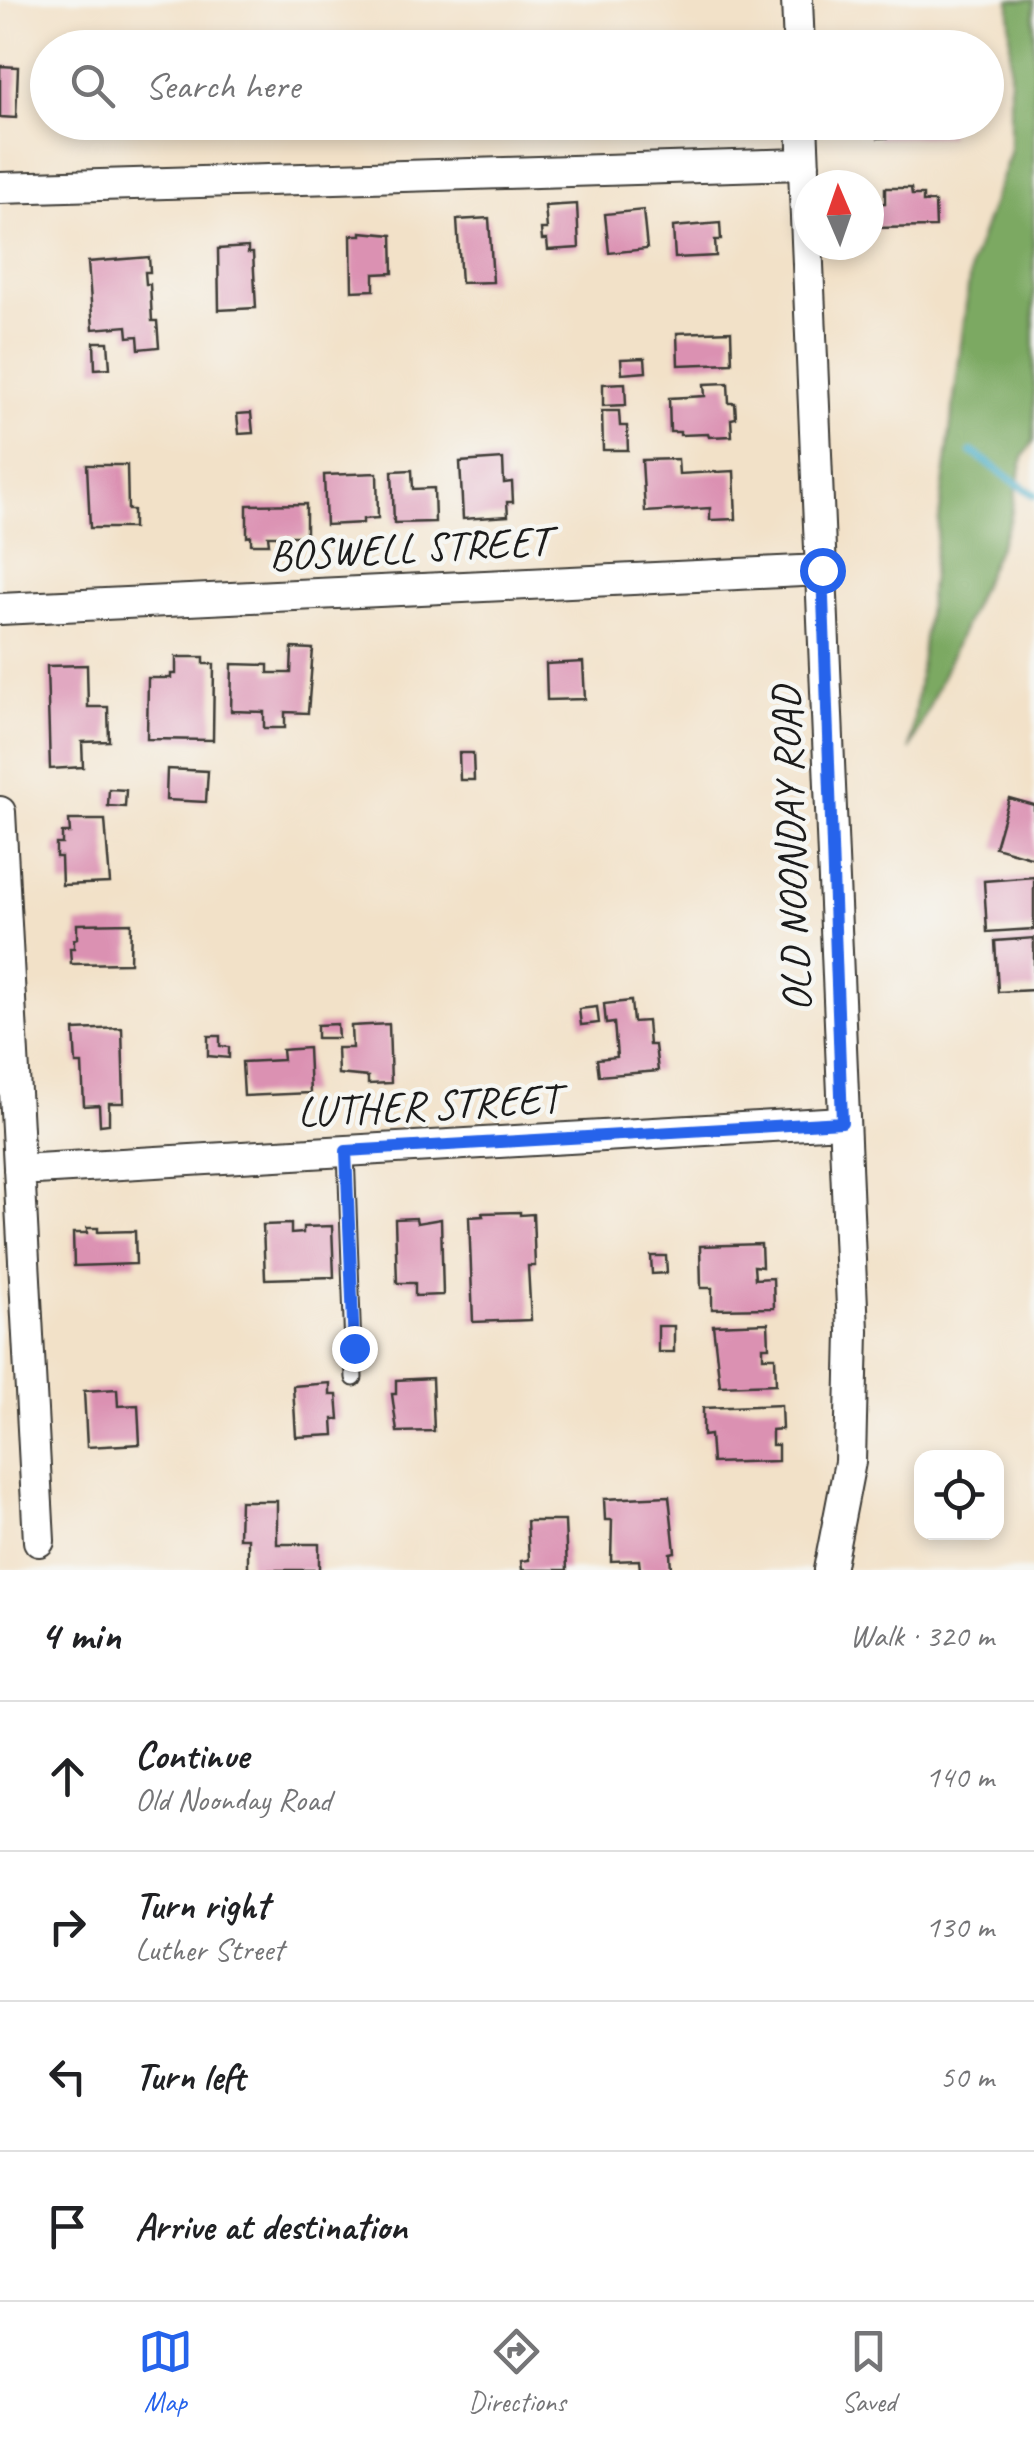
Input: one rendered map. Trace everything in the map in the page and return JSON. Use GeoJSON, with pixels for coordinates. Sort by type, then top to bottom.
{"type":"FeatureCollection","features":[{"type":"Feature","properties":{"kind":"street"},"geometry":{"type":"LineString","coordinates":[[797,0],[798,30]]}},
{"type":"Feature","properties":{"kind":"street","name":"OLD NOONDAY ROAD"},"geometry":{"type":"LineString","coordinates":[[803,140],[854,1381],[850,1462],[829,1570]]}},
{"type":"Feature","properties":{"kind":"street"},"geometry":{"type":"LineString","coordinates":[[0,188],[804,164]]}},
{"type":"Feature","properties":{"kind":"street","name":"BOSWELL STREET"},"geometry":{"type":"LineString","coordinates":[[0,609],[822,570]]}},
{"type":"Feature","properties":{"kind":"street"},"geometry":{"type":"LineString","coordinates":[[0,812],[6,1032],[19,1170],[38,1541]]}},
{"type":"Feature","properties":{"kind":"street","name":"LUTHER STREET"},"geometry":{"type":"LineString","coordinates":[[19,1170],[842,1122]]}},
{"type":"Feature","properties":{"kind":"lane"},"geometry":{"type":"LineString","coordinates":[[346,1151],[354,1378]]}},
{"type":"Feature","properties":{"kind":"green space"},"geometry":{"type":"Polygon","coordinates":[[[1010,0],[1034,0],[1034,440],[1023,458],[1010,521],[910,750],[971,264],[1010,153],[1010,0]]]}},
{"type":"Feature","properties":{"kind":"building"},"geometry":{"type":"Polygon","coordinates":[[[0,66],[18,67],[16,118],[0,117],[0,66]]]}},
{"type":"Feature","properties":{"kind":"building"},"geometry":{"type":"Polygon","coordinates":[[[885,188],[911,188],[912,195],[923,195],[923,202],[935,202],[936,227],[884,228],[885,188]]]}},
{"type":"Feature","properties":{"kind":"building"},"geometry":{"type":"Polygon","coordinates":[[[577,204],[579,248],[548,250],[541,229],[547,229],[545,206],[577,204]]]}},
{"type":"Feature","properties":{"kind":"building"},"geometry":{"type":"Polygon","coordinates":[[[643,210],[647,249],[609,253],[605,214],[643,210]]]}},
{"type":"Feature","properties":{"kind":"building"},"geometry":{"type":"Polygon","coordinates":[[[489,218],[493,282],[461,283],[457,220],[489,218]]]}},
{"type":"Feature","properties":{"kind":"building"},"geometry":{"type":"Polygon","coordinates":[[[720,223],[721,240],[715,240],[716,256],[675,258],[673,227],[720,223]]]}},
{"type":"Feature","properties":{"kind":"building"},"geometry":{"type":"Polygon","coordinates":[[[351,235],[392,235],[393,273],[374,274],[374,290],[352,291],[351,235]]]}},
{"type":"Feature","properties":{"kind":"building"},"geometry":{"type":"Polygon","coordinates":[[[248,247],[248,253],[253,253],[256,308],[219,310],[218,249],[248,247]]]}},
{"type":"Feature","properties":{"kind":"building"},"geometry":{"type":"Polygon","coordinates":[[[149,257],[146,284],[150,284],[152,321],[157,321],[159,347],[139,349],[138,336],[128,337],[127,326],[93,329],[88,262],[149,257]]]}},
{"type":"Feature","properties":{"kind":"building"},"geometry":{"type":"Polygon","coordinates":[[[731,331],[732,363],[678,365],[677,333],[731,331]]]}},
{"type":"Feature","properties":{"kind":"building"},"geometry":{"type":"Polygon","coordinates":[[[94,342],[108,342],[110,368],[95,369],[94,342]]]}},
{"type":"Feature","properties":{"kind":"building"},"geometry":{"type":"Polygon","coordinates":[[[645,358],[646,372],[622,374],[621,359],[645,358]]]}},
{"type":"Feature","properties":{"kind":"building"},"geometry":{"type":"Polygon","coordinates":[[[625,383],[626,405],[603,406],[603,384],[625,383]]]}},
{"type":"Feature","properties":{"kind":"building"},"geometry":{"type":"Polygon","coordinates":[[[728,383],[729,403],[735,403],[732,436],[670,432],[669,398],[705,396],[704,384],[728,383]]]}},
{"type":"Feature","properties":{"kind":"building"},"geometry":{"type":"Polygon","coordinates":[[[602,411],[619,411],[620,426],[627,426],[628,450],[603,450],[602,411]]]}},
{"type":"Feature","properties":{"kind":"building"},"geometry":{"type":"Polygon","coordinates":[[[251,413],[253,433],[239,434],[237,414],[251,413]]]}},
{"type":"Feature","properties":{"kind":"building"},"geometry":{"type":"Polygon","coordinates":[[[503,459],[504,483],[512,482],[513,502],[507,502],[508,516],[463,519],[460,462],[503,459]]]}},
{"type":"Feature","properties":{"kind":"building"},"geometry":{"type":"Polygon","coordinates":[[[678,459],[679,474],[734,471],[736,519],[710,520],[710,508],[645,512],[642,460],[678,459]]]}},
{"type":"Feature","properties":{"kind":"building"},"geometry":{"type":"Polygon","coordinates":[[[87,465],[127,465],[128,510],[133,510],[133,528],[90,528],[87,465]]]}},
{"type":"Feature","properties":{"kind":"building"},"geometry":{"type":"Polygon","coordinates":[[[412,470],[413,489],[434,488],[435,522],[394,523],[392,471],[412,470]]]}},
{"type":"Feature","properties":{"kind":"building"},"geometry":{"type":"Polygon","coordinates":[[[377,473],[378,518],[326,525],[324,475],[377,473]]]}},
{"type":"Feature","properties":{"kind":"building"},"geometry":{"type":"Polygon","coordinates":[[[306,504],[306,536],[268,536],[269,544],[251,544],[251,536],[247,537],[247,505],[306,504]]]}},
{"type":"Feature","properties":{"kind":"building"},"geometry":{"type":"Polygon","coordinates":[[[292,648],[313,649],[308,713],[285,712],[285,728],[264,728],[264,712],[231,711],[232,664],[268,665],[268,673],[291,673],[292,648]]]}},
{"type":"Feature","properties":{"kind":"building"},"geometry":{"type":"Polygon","coordinates":[[[176,657],[204,657],[204,664],[214,664],[213,740],[147,739],[148,678],[171,678],[171,674],[176,674],[176,657]]]}},
{"type":"Feature","properties":{"kind":"building"},"geometry":{"type":"Polygon","coordinates":[[[583,662],[585,699],[547,700],[546,664],[583,662]]]}},
{"type":"Feature","properties":{"kind":"building"},"geometry":{"type":"Polygon","coordinates":[[[87,665],[88,707],[108,707],[109,741],[82,742],[83,767],[50,769],[47,666],[87,665]]]}},
{"type":"Feature","properties":{"kind":"building"},"geometry":{"type":"Polygon","coordinates":[[[459,753],[473,753],[474,780],[460,780],[459,753]]]}},
{"type":"Feature","properties":{"kind":"building"},"geometry":{"type":"Polygon","coordinates":[[[167,769],[208,771],[206,802],[166,800],[167,769]]]}},
{"type":"Feature","properties":{"kind":"building"},"geometry":{"type":"Polygon","coordinates":[[[109,789],[126,790],[125,807],[108,806],[109,789]]]}},
{"type":"Feature","properties":{"kind":"building"},"geometry":{"type":"Polygon","coordinates":[[[1009,798],[1034,805],[1034,858],[995,847],[1009,798]]]}},
{"type":"Feature","properties":{"kind":"building"},"geometry":{"type":"Polygon","coordinates":[[[69,820],[105,820],[110,883],[62,885],[61,857],[56,857],[56,844],[62,844],[62,833],[70,833],[69,820]]]}},
{"type":"Feature","properties":{"kind":"building"},"geometry":{"type":"Polygon","coordinates":[[[1034,877],[1034,929],[987,932],[984,881],[1034,877]]]}},
{"type":"Feature","properties":{"kind":"building"},"geometry":{"type":"Polygon","coordinates":[[[131,923],[130,963],[71,964],[70,948],[74,948],[77,938],[77,924],[131,923]]]}},
{"type":"Feature","properties":{"kind":"building"},"geometry":{"type":"Polygon","coordinates":[[[1034,938],[1034,990],[998,992],[995,941],[1034,938]]]}},
{"type":"Feature","properties":{"kind":"building"},"geometry":{"type":"Polygon","coordinates":[[[631,1001],[633,1022],[647,1021],[649,1045],[655,1045],[658,1071],[599,1076],[597,1059],[617,1057],[614,1023],[606,1024],[604,1004],[631,1001]]]}},
{"type":"Feature","properties":{"kind":"building"},"geometry":{"type":"Polygon","coordinates":[[[597,1007],[599,1023],[581,1025],[579,1009],[597,1007]]]}},
{"type":"Feature","properties":{"kind":"building"},"geometry":{"type":"Polygon","coordinates":[[[337,1024],[338,1038],[317,1038],[317,1025],[337,1024]]]}},
{"type":"Feature","properties":{"kind":"building"},"geometry":{"type":"Polygon","coordinates":[[[389,1024],[391,1083],[368,1084],[368,1077],[338,1074],[337,1048],[352,1048],[351,1026],[389,1024]]]}},
{"type":"Feature","properties":{"kind":"building"},"geometry":{"type":"Polygon","coordinates":[[[122,1028],[124,1103],[109,1103],[109,1124],[100,1125],[99,1105],[84,1106],[82,1064],[76,1064],[74,1030],[122,1028]]]}},
{"type":"Feature","properties":{"kind":"building"},"geometry":{"type":"Polygon","coordinates":[[[208,1036],[220,1036],[220,1046],[229,1047],[229,1058],[208,1056],[208,1036]]]}},
{"type":"Feature","properties":{"kind":"building"},"geometry":{"type":"Polygon","coordinates":[[[308,1048],[310,1093],[244,1096],[242,1062],[283,1060],[282,1050],[308,1048]]]}},
{"type":"Feature","properties":{"kind":"building"},"geometry":{"type":"Polygon","coordinates":[[[533,1214],[535,1266],[528,1266],[531,1320],[473,1322],[469,1217],[533,1214]]]}},
{"type":"Feature","properties":{"kind":"building"},"geometry":{"type":"Polygon","coordinates":[[[416,1218],[417,1223],[441,1219],[443,1295],[415,1296],[415,1283],[397,1283],[395,1219],[416,1218]]]}},
{"type":"Feature","properties":{"kind":"building"},"geometry":{"type":"Polygon","coordinates":[[[291,1224],[291,1234],[303,1233],[303,1227],[332,1226],[334,1277],[265,1279],[263,1225],[291,1224]]]}},
{"type":"Feature","properties":{"kind":"building"},"geometry":{"type":"Polygon","coordinates":[[[87,1228],[98,1228],[98,1232],[135,1231],[136,1264],[74,1266],[73,1233],[87,1233],[87,1228]]]}},
{"type":"Feature","properties":{"kind":"building"},"geometry":{"type":"Polygon","coordinates":[[[761,1244],[762,1267],[754,1266],[755,1279],[773,1278],[774,1308],[712,1309],[712,1288],[701,1288],[700,1246],[761,1244]]]}},
{"type":"Feature","properties":{"kind":"building"},"geometry":{"type":"Polygon","coordinates":[[[651,1256],[666,1256],[667,1273],[652,1274],[651,1256]]]}},
{"type":"Feature","properties":{"kind":"building"},"geometry":{"type":"Polygon","coordinates":[[[768,1323],[769,1347],[763,1347],[763,1357],[775,1357],[776,1384],[720,1386],[713,1325],[768,1323]]]}},
{"type":"Feature","properties":{"kind":"building"},"geometry":{"type":"Polygon","coordinates":[[[658,1326],[674,1326],[674,1352],[658,1352],[658,1326]]]}},
{"type":"Feature","properties":{"kind":"building"},"geometry":{"type":"Polygon","coordinates":[[[432,1378],[434,1431],[397,1432],[392,1394],[396,1394],[396,1380],[432,1378]]]}},
{"type":"Feature","properties":{"kind":"building"},"geometry":{"type":"Polygon","coordinates":[[[330,1383],[330,1395],[337,1395],[339,1419],[333,1419],[334,1435],[296,1437],[293,1386],[330,1383]]]}},
{"type":"Feature","properties":{"kind":"building"},"geometry":{"type":"Polygon","coordinates":[[[117,1389],[118,1406],[138,1405],[140,1444],[87,1447],[84,1391],[117,1389]]]}},
{"type":"Feature","properties":{"kind":"building"},"geometry":{"type":"Polygon","coordinates":[[[781,1405],[782,1429],[772,1430],[772,1445],[778,1445],[778,1461],[712,1463],[710,1435],[703,1436],[703,1408],[781,1405]]]}},
{"type":"Feature","properties":{"kind":"building"},"geometry":{"type":"Polygon","coordinates":[[[669,1496],[675,1552],[670,1553],[671,1570],[640,1570],[639,1560],[611,1561],[612,1520],[605,1520],[604,1499],[669,1496]]]}},
{"type":"Feature","properties":{"kind":"building"},"geometry":{"type":"Polygon","coordinates":[[[240,1501],[277,1501],[277,1544],[319,1544],[319,1570],[248,1570],[248,1538],[239,1538],[240,1501]]]}},
{"type":"Feature","properties":{"kind":"building"},"geometry":{"type":"Polygon","coordinates":[[[527,1521],[565,1521],[567,1570],[522,1570],[521,1561],[529,1560],[527,1521]]]}},
{"type":"Feature","properties":{"kind":"waterway"},"geometry":{"type":"LineString","coordinates":[[972,452],[1034,495]]}},
{"type":"Feature","properties":{"kind":"route"},"geometry":{"type":"LineString","coordinates":[[354,1348],[346,1151],[842,1122],[822,570]]}}]}
